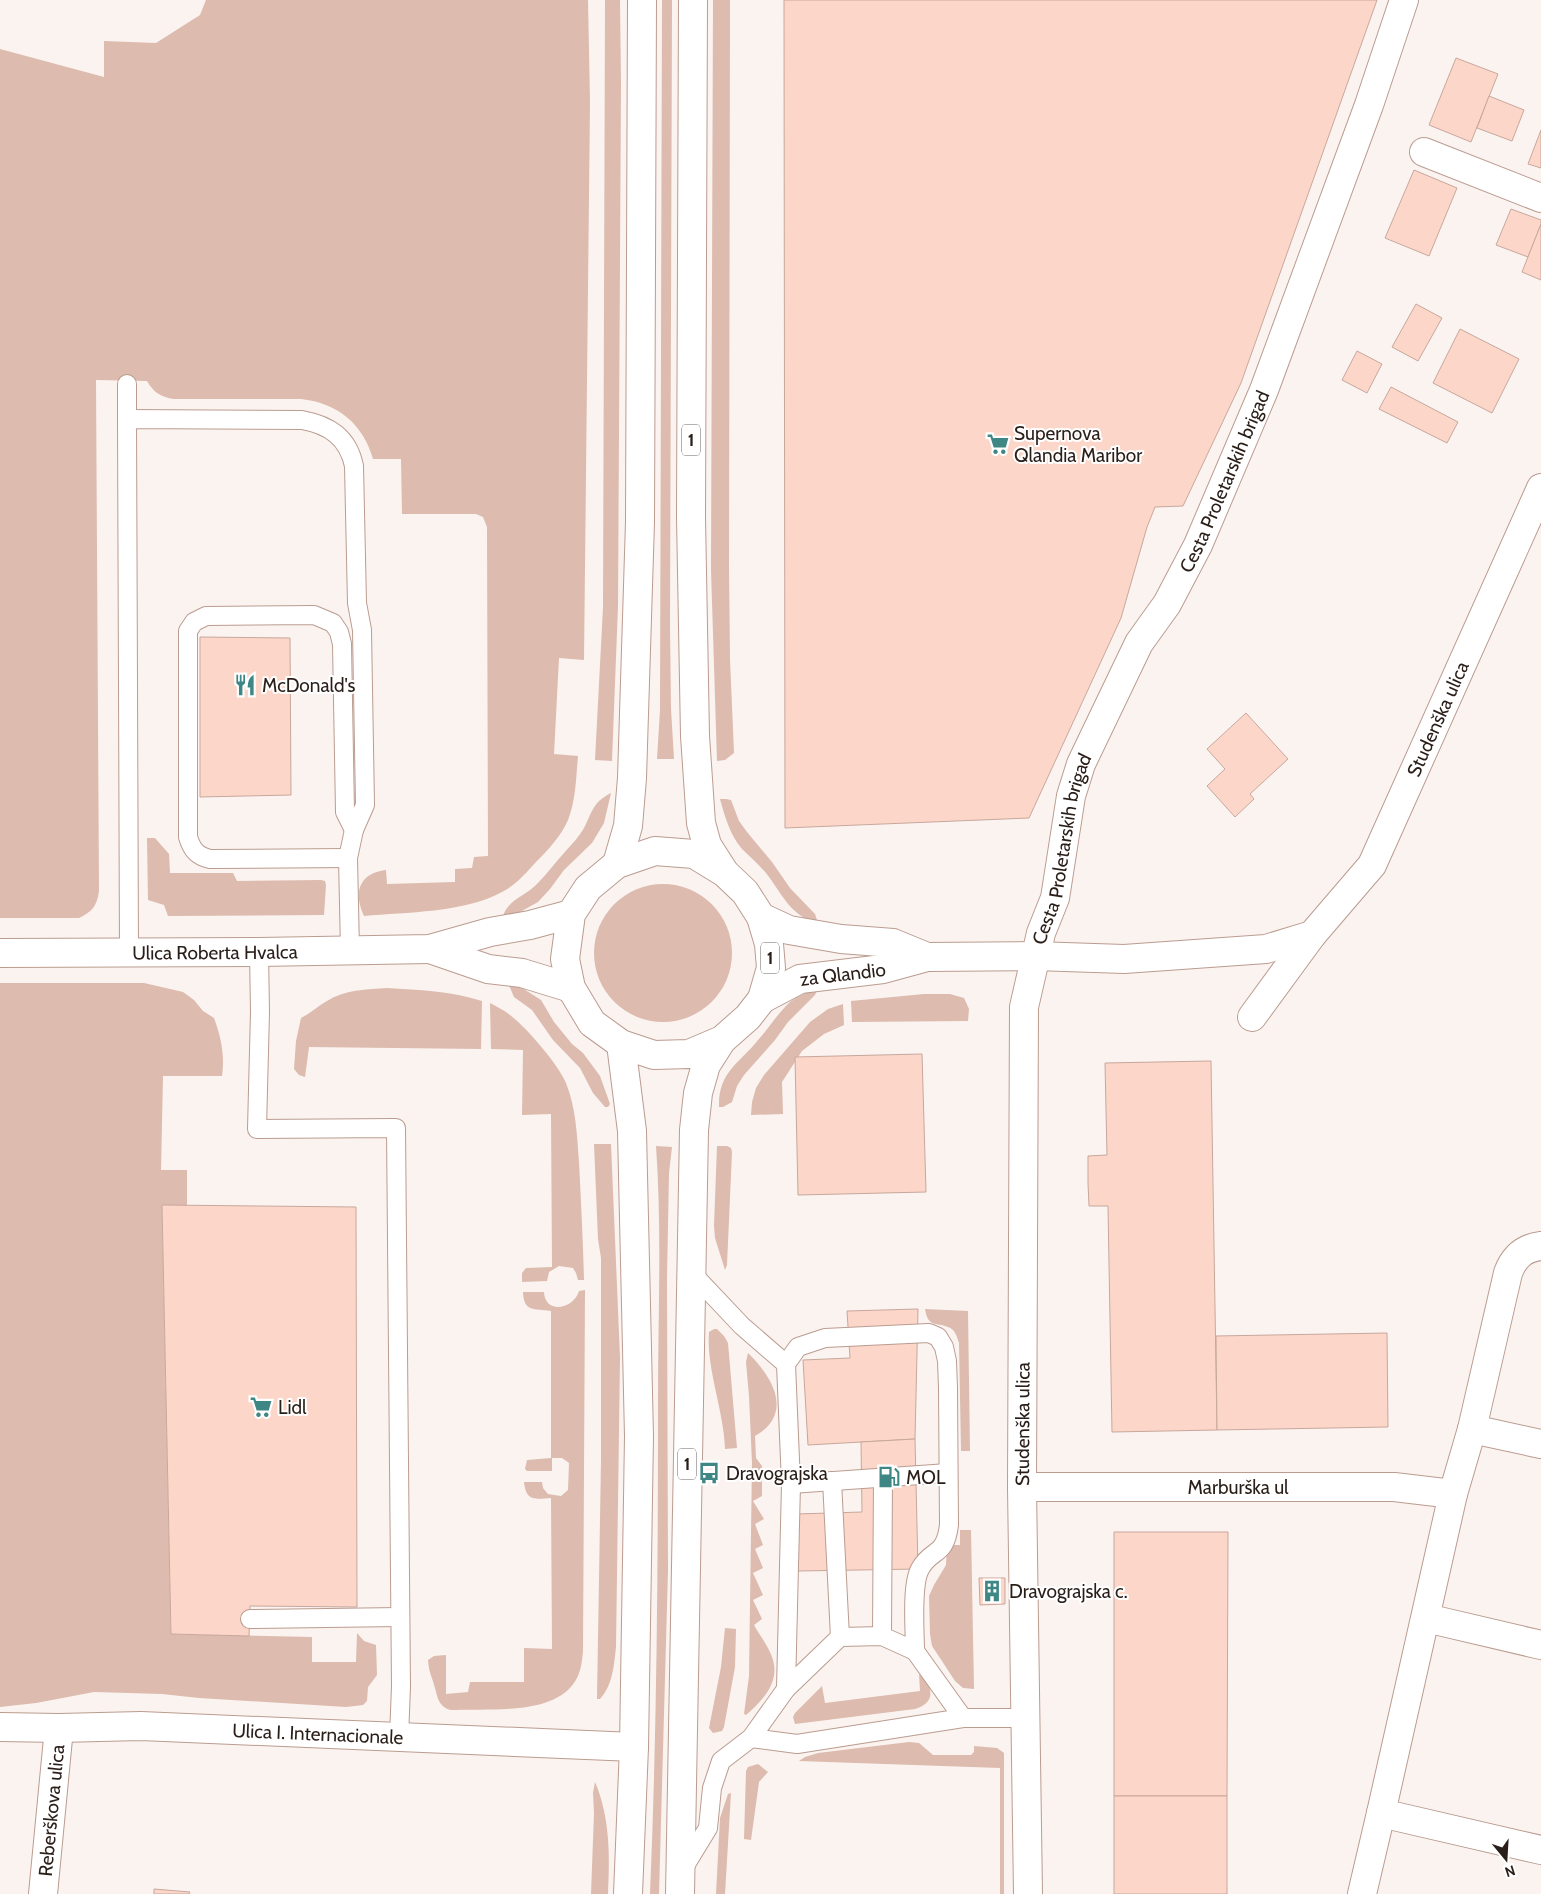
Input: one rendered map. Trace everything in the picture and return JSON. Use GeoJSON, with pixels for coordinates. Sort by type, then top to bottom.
{"type":"FeatureCollection","features":[{"type":"Feature","properties":{"kind":"street"},"geometry":{"type":"LineString","coordinates":[[617,864],[628,826],[632,778],[640,531],[642,0]]}},
{"type":"Feature","properties":{"kind":"street","name":"1"},"geometry":{"type":"LineString","coordinates":[[681,1883],[690,1271],[694,1130],[698,1093],[706,1065],[722,1040],[748,1017],[762,999],[771,968],[769,944],[760,918],[745,892],[725,873],[707,845],[701,823],[695,736],[691,517],[694,0]]}},
{"type":"Feature","properties":{"kind":"street","name":"Cesta Proletarskih brigad"},"geometry":{"type":"LineString","coordinates":[[1035,956],[1055,898],[1071,796],[1081,764],[1139,643],[1167,604],[1198,546],[1256,408],[1369,105],[1404,0]]}},
{"type":"Feature","properties":{"kind":"street"},"geometry":{"type":"LineString","coordinates":[[1424,152],[1541,198]]}},
{"type":"Feature","properties":{"kind":"street","name":"Studenška ulica"},"geometry":{"type":"LineString","coordinates":[[1252,1017],[1312,935],[1372,864],[1541,488]]}},
{"type":"Feature","properties":{"kind":"street"},"geometry":{"type":"LineString","coordinates":[[722,1040],[689,1054],[654,1055],[620,1044],[592,1023],[571,988],[565,959],[571,914],[588,888],[617,864],[655,851],[694,854],[725,873]]}},
{"type":"Feature","properties":{"kind":"street"},"geometry":{"type":"LineString","coordinates":[[430,949],[490,932],[530,926],[571,914]]}},
{"type":"Feature","properties":{"kind":"street","name":"za Qlandio"},"geometry":{"type":"LineString","coordinates":[[760,918],[789,930],[841,939],[893,944],[927,956]]}},
{"type":"Feature","properties":{"kind":"street","name":"za Qlandio"},"geometry":{"type":"LineString","coordinates":[[762,999],[800,980],[884,970],[927,956],[1035,956],[1124,959],[1266,949],[1312,935]]}},
{"type":"Feature","properties":{"kind":"street"},"geometry":{"type":"LineString","coordinates":[[430,949],[488,969],[522,973],[571,988]]}},
{"type":"Feature","properties":{"kind":"street","name":"Ulica Roberta Hvalca"},"geometry":{"type":"LineString","coordinates":[[0,953],[430,949]]}},
{"type":"Feature","properties":{"kind":"street","name":"Studenška ulica"},"geometry":{"type":"LineString","coordinates":[[1028,1894],[1022,1486],[1024,1007],[1035,956]]}},
{"type":"Feature","properties":{"kind":"street"},"geometry":{"type":"LineString","coordinates":[[620,1044],[632,1131],[639,1436],[634,1747],[628,1894]]}},
{"type":"Feature","properties":{"kind":"street"},"geometry":{"type":"LineString","coordinates":[[1362,1894],[1453,1494],[1472,1429],[1508,1273],[1512,1262],[1526,1250],[1541,1246]]}},
{"type":"Feature","properties":{"kind":"street"},"geometry":{"type":"LineString","coordinates":[[1472,1429],[1541,1444]]}},
{"type":"Feature","properties":{"kind":"street","name":"Marburška ul"},"geometry":{"type":"LineString","coordinates":[[1022,1486],[1394,1487],[1453,1494]]}},
{"type":"Feature","properties":{"kind":"street"},"geometry":{"type":"LineString","coordinates":[[1426,1618],[1541,1645]]}},
{"type":"Feature","properties":{"kind":"street","name":"Ulica I. Internacionale"},"geometry":{"type":"LineString","coordinates":[[0,1727],[141,1726],[634,1747]]}},
{"type":"Feature","properties":{"kind":"street","name":"Reberškova ulica"},"geometry":{"type":"LineString","coordinates":[[43,1894],[59,1728]]}},
{"type":"Feature","properties":{"kind":"street"},"geometry":{"type":"LineString","coordinates":[[1381,1813],[1541,1850]]}},
{"type":"Feature","properties":{"kind":"lane"},"geometry":{"type":"LineString","coordinates":[[127,384],[129,952]]}},
{"type":"Feature","properties":{"kind":"lane"},"geometry":{"type":"LineString","coordinates":[[126,419],[302,420],[319,423],[334,432],[345,442],[351,454],[354,466],[357,603],[362,630],[366,805],[354,830],[348,858],[350,951]]}},
{"type":"Feature","properties":{"kind":"lane"},"geometry":{"type":"LineString","coordinates":[[348,858],[210,859],[199,856],[191,848],[188,837],[188,631],[194,622],[206,616],[314,615],[333,623],[339,632],[342,644],[345,812],[354,830]]}},
{"type":"Feature","properties":{"kind":"lane"},"geometry":{"type":"LineString","coordinates":[[259,952],[260,1012],[257,1129],[396,1128],[401,1686],[399,1738]]}},
{"type":"Feature","properties":{"kind":"lane"},"geometry":{"type":"LineString","coordinates":[[690,1271],[742,1326],[786,1364]]}},
{"type":"Feature","properties":{"kind":"lane"},"geometry":{"type":"LineString","coordinates":[[786,1689],[791,1484],[786,1364],[798,1347],[825,1338],[929,1333],[938,1337],[944,1347],[946,1362],[948,1473],[947,1537],[942,1548],[920,1568],[916,1581],[915,1652]]}},
{"type":"Feature","properties":{"kind":"lane"},"geometry":{"type":"LineString","coordinates":[[791,1484],[948,1473]]}},
{"type":"Feature","properties":{"kind":"lane"},"geometry":{"type":"LineString","coordinates":[[882,1636],[883,1478]]}},
{"type":"Feature","properties":{"kind":"lane"},"geometry":{"type":"LineString","coordinates":[[832,1481],[840,1637]]}},
{"type":"Feature","properties":{"kind":"lane"},"geometry":{"type":"LineString","coordinates":[[250,1619],[400,1617]]}},
{"type":"Feature","properties":{"kind":"lane"},"geometry":{"type":"LineString","coordinates":[[681,1883],[708,1828],[712,1788],[721,1761],[751,1738],[786,1689],[840,1637],[882,1636],[915,1652],[962,1718]]}},
{"type":"Feature","properties":{"kind":"lane"},"geometry":{"type":"LineString","coordinates":[[751,1738],[797,1744],[962,1718],[1025,1718]]}},
{"type":"Feature","properties":{"kind":"shaded area"},"geometry":{"type":"Polygon","coordinates":[[[206,0],[588,0],[590,102],[584,660],[559,658],[554,754],[578,756],[575,788],[573,805],[568,820],[558,837],[512,886],[487,899],[453,908],[364,916],[359,900],[359,892],[364,880],[377,872],[386,870],[387,884],[455,882],[455,869],[472,868],[474,857],[488,856],[487,527],[483,517],[476,514],[402,514],[401,459],[373,459],[363,435],[356,426],[347,417],[326,405],[301,399],[174,399],[158,394],[147,381],[96,380],[99,891],[93,908],[79,918],[0,918],[0,49],[104,77],[104,41],[156,43],[200,15],[206,0]]]}},
{"type":"Feature","properties":{"kind":"shaded area"},"geometry":{"type":"Polygon","coordinates":[[[605,0],[620,0],[621,83],[618,606],[612,761],[595,760],[603,607],[605,0]]]}},
{"type":"Feature","properties":{"kind":"shaded area"},"geometry":{"type":"Polygon","coordinates":[[[662,0],[672,0],[670,626],[674,759],[657,759],[660,710],[662,0]]]}},
{"type":"Feature","properties":{"kind":"shaded area"},"geometry":{"type":"Polygon","coordinates":[[[713,0],[730,0],[729,569],[734,753],[725,760],[717,761],[711,570],[713,0]]]}},
{"type":"Feature","properties":{"kind":"shaded area"},"geometry":{"type":"Polygon","coordinates":[[[611,793],[604,823],[592,843],[564,870],[538,902],[520,912],[503,916],[509,906],[532,889],[580,835],[596,804],[611,793]]]}},
{"type":"Feature","properties":{"kind":"shaded area"},"geometry":{"type":"Polygon","coordinates":[[[720,799],[731,800],[739,821],[790,888],[815,914],[818,923],[801,916],[795,911],[766,873],[738,844],[731,832],[720,799]]]}},
{"type":"Feature","properties":{"kind":"shaded area"},"geometry":{"type":"Polygon","coordinates":[[[147,838],[155,838],[169,854],[170,873],[233,873],[237,881],[325,881],[324,915],[168,916],[164,905],[148,900],[147,838]]]}},
{"type":"Feature","properties":{"kind":"shaded area"},"geometry":{"type":"Polygon","coordinates":[[[663,884],[689,889],[712,904],[727,927],[732,953],[727,979],[712,1002],[689,1017],[663,1022],[637,1017],[614,1002],[599,979],[594,953],[599,927],[614,904],[637,889],[663,884]]]}},
{"type":"Feature","properties":{"kind":"shaded area"},"geometry":{"type":"Polygon","coordinates":[[[0,983],[144,983],[183,992],[194,1000],[203,1011],[214,1018],[222,1046],[222,1076],[163,1076],[161,1170],[187,1170],[187,1206],[162,1205],[171,1634],[312,1637],[312,1662],[356,1662],[357,1633],[364,1641],[376,1645],[377,1675],[368,1687],[367,1701],[363,1705],[346,1707],[162,1694],[94,1692],[36,1703],[0,1707],[0,983]]]}},
{"type":"Feature","properties":{"kind":"shaded area"},"geometry":{"type":"Polygon","coordinates":[[[508,983],[519,986],[541,1000],[554,1022],[572,1044],[583,1053],[600,1076],[610,1104],[608,1107],[605,1107],[593,1093],[580,1068],[553,1040],[532,1010],[514,997],[508,983]]]}},
{"type":"Feature","properties":{"kind":"shaded area"},"geometry":{"type":"Polygon","coordinates":[[[387,988],[447,993],[482,1001],[481,1049],[309,1047],[305,1077],[299,1075],[294,1069],[296,1041],[301,1018],[341,994],[387,988]]]}},
{"type":"Feature","properties":{"kind":"shaded area"},"geometry":{"type":"Polygon","coordinates":[[[818,988],[815,995],[788,1022],[744,1075],[737,1086],[732,1102],[719,1107],[722,1085],[731,1069],[790,1002],[818,988]]]}},
{"type":"Feature","properties":{"kind":"shaded area"},"geometry":{"type":"Polygon","coordinates":[[[924,994],[950,994],[964,998],[969,1009],[968,1021],[852,1022],[851,1001],[924,994]]]}},
{"type":"Feature","properties":{"kind":"shaded area"},"geometry":{"type":"Polygon","coordinates":[[[490,1003],[510,1015],[533,1037],[549,1056],[566,1083],[574,1112],[578,1142],[584,1280],[578,1280],[573,1268],[559,1266],[549,1272],[547,1281],[522,1282],[522,1273],[526,1268],[552,1267],[551,1114],[522,1115],[523,1050],[491,1049],[490,1003]]]}},
{"type":"Feature","properties":{"kind":"shaded area"},"geometry":{"type":"Polygon","coordinates":[[[843,1004],[844,1025],[824,1034],[802,1051],[782,1082],[783,1114],[751,1115],[756,1088],[764,1075],[810,1022],[828,1009],[843,1004]]]}},
{"type":"Feature","properties":{"kind":"shaded area"},"geometry":{"type":"Polygon","coordinates":[[[594,1144],[611,1144],[620,1357],[616,1647],[608,1688],[600,1699],[597,1699],[601,1460],[601,1258],[598,1239],[594,1144]]]}},
{"type":"Feature","properties":{"kind":"shaded area"},"geometry":{"type":"Polygon","coordinates":[[[656,1146],[672,1147],[669,1173],[667,1278],[668,1570],[659,1894],[650,1894],[657,1585],[659,1241],[656,1146]]]}},
{"type":"Feature","properties":{"kind":"shaded area"},"geometry":{"type":"Polygon","coordinates":[[[717,1146],[731,1148],[732,1152],[727,1265],[725,1270],[715,1238],[714,1226],[717,1146]]]}},
{"type":"Feature","properties":{"kind":"shaded area"},"geometry":{"type":"Polygon","coordinates":[[[585,1290],[583,1652],[579,1672],[577,1678],[567,1690],[554,1699],[538,1705],[502,1709],[447,1709],[441,1705],[430,1672],[428,1660],[434,1656],[446,1655],[446,1694],[468,1692],[470,1682],[524,1682],[524,1648],[552,1649],[551,1498],[536,1499],[529,1496],[524,1482],[542,1482],[543,1488],[548,1494],[561,1496],[568,1490],[569,1463],[562,1458],[552,1458],[552,1471],[527,1471],[525,1469],[527,1460],[551,1458],[551,1311],[528,1306],[525,1303],[523,1292],[544,1292],[549,1304],[554,1307],[560,1307],[572,1302],[579,1291],[585,1290]]]}},
{"type":"Feature","properties":{"kind":"shaded area"},"geometry":{"type":"Polygon","coordinates":[[[925,1309],[968,1311],[970,1451],[961,1451],[959,1343],[950,1328],[930,1322],[925,1309]]]}},
{"type":"Feature","properties":{"kind":"shaded area"},"geometry":{"type":"Polygon","coordinates":[[[717,1329],[724,1336],[728,1343],[737,1448],[725,1449],[722,1420],[710,1360],[709,1332],[717,1329]]]}},
{"type":"Feature","properties":{"kind":"shaded area"},"geometry":{"type":"Polygon","coordinates":[[[748,1353],[765,1373],[776,1395],[777,1406],[774,1417],[767,1427],[755,1436],[756,1458],[762,1466],[762,1496],[753,1501],[764,1519],[755,1524],[763,1545],[755,1549],[763,1568],[753,1573],[763,1595],[753,1600],[762,1619],[754,1625],[772,1656],[774,1676],[763,1698],[746,1715],[744,1714],[749,1676],[752,1463],[746,1362],[748,1353]]]}},
{"type":"Feature","properties":{"kind":"shaded area"},"geometry":{"type":"Polygon","coordinates":[[[960,1530],[971,1530],[974,1689],[963,1688],[955,1681],[932,1646],[930,1634],[929,1596],[946,1565],[947,1545],[960,1545],[960,1530]]]}},
{"type":"Feature","properties":{"kind":"shaded area"},"geometry":{"type":"Polygon","coordinates":[[[725,1628],[736,1629],[735,1667],[724,1727],[722,1731],[713,1733],[709,1728],[721,1667],[725,1628]]]}},
{"type":"Feature","properties":{"kind":"shaded area"},"geometry":{"type":"Polygon","coordinates":[[[919,1674],[928,1684],[930,1694],[927,1703],[915,1709],[795,1724],[793,1717],[795,1713],[822,1686],[825,1703],[920,1691],[919,1674]]]}},
{"type":"Feature","properties":{"kind":"shaded area"},"geometry":{"type":"Polygon","coordinates":[[[909,1742],[919,1743],[933,1755],[971,1755],[974,1752],[974,1746],[997,1748],[1004,1753],[1004,1894],[1000,1894],[1000,1768],[799,1761],[818,1753],[909,1742]]]}},
{"type":"Feature","properties":{"kind":"shaded area"},"geometry":{"type":"Polygon","coordinates":[[[758,1764],[768,1772],[759,1782],[751,1840],[744,1839],[746,1771],[748,1767],[758,1764]]]}},
{"type":"Feature","properties":{"kind":"shaded area"},"geometry":{"type":"Polygon","coordinates":[[[595,1782],[604,1809],[608,1837],[608,1894],[591,1894],[593,1793],[595,1782]]]}},
{"type":"Feature","properties":{"kind":"shaded area"},"geometry":{"type":"Polygon","coordinates":[[[731,1793],[725,1894],[716,1894],[720,1818],[728,1794],[731,1793]]]}},
{"type":"Feature","properties":{"kind":"building","name":"Supernova Qlandia Maribor"},"geometry":{"type":"Polygon","coordinates":[[[784,0],[1377,0],[1241,383],[1183,506],[1155,507],[1147,527],[1121,618],[1029,818],[785,828],[784,0]]]}},
{"type":"Feature","properties":{"kind":"building"},"geometry":{"type":"Polygon","coordinates":[[[1456,58],[1498,74],[1471,142],[1429,125],[1456,58]]]}},
{"type":"Feature","properties":{"kind":"building"},"geometry":{"type":"Polygon","coordinates":[[[1489,96],[1524,110],[1512,141],[1477,128],[1489,96]]]}},
{"type":"Feature","properties":{"kind":"building"},"geometry":{"type":"Polygon","coordinates":[[[1541,130],[1541,168],[1528,164],[1541,130]]]}},
{"type":"Feature","properties":{"kind":"building"},"geometry":{"type":"Polygon","coordinates":[[[1414,170],[1457,188],[1429,256],[1385,238],[1414,170]]]}},
{"type":"Feature","properties":{"kind":"building"},"geometry":{"type":"Polygon","coordinates":[[[1511,209],[1541,220],[1528,257],[1496,245],[1511,209]]]}},
{"type":"Feature","properties":{"kind":"building"},"geometry":{"type":"Polygon","coordinates":[[[1541,224],[1541,280],[1522,272],[1541,224]]]}},
{"type":"Feature","properties":{"kind":"building"},"geometry":{"type":"Polygon","coordinates":[[[1416,304],[1442,318],[1418,361],[1392,347],[1416,304]]]}},
{"type":"Feature","properties":{"kind":"building"},"geometry":{"type":"Polygon","coordinates":[[[1460,329],[1519,359],[1492,413],[1433,383],[1460,329]]]}},
{"type":"Feature","properties":{"kind":"building"},"geometry":{"type":"Polygon","coordinates":[[[1357,351],[1382,364],[1367,393],[1342,380],[1357,351]]]}},
{"type":"Feature","properties":{"kind":"building"},"geometry":{"type":"Polygon","coordinates":[[[1391,387],[1458,422],[1447,443],[1379,409],[1391,387]]]}},
{"type":"Feature","properties":{"kind":"building","name":"McDonald's"},"geometry":{"type":"Polygon","coordinates":[[[200,637],[290,638],[291,795],[200,797],[200,637]]]}},
{"type":"Feature","properties":{"kind":"building"},"geometry":{"type":"Polygon","coordinates":[[[1246,713],[1288,759],[1250,794],[1254,799],[1235,817],[1207,786],[1225,769],[1207,749],[1246,713]]]}},
{"type":"Feature","properties":{"kind":"building"},"geometry":{"type":"Polygon","coordinates":[[[922,1054],[926,1192],[798,1195],[795,1057],[922,1054]]]}},
{"type":"Feature","properties":{"kind":"building"},"geometry":{"type":"Polygon","coordinates":[[[1211,1061],[1217,1430],[1112,1432],[1108,1206],[1089,1206],[1088,1183],[1088,1156],[1107,1155],[1105,1063],[1211,1061]]]}},
{"type":"Feature","properties":{"kind":"building","name":"Lidl"},"geometry":{"type":"Polygon","coordinates":[[[162,1205],[356,1207],[357,1607],[250,1606],[249,1636],[171,1634],[162,1205]]]}},
{"type":"Feature","properties":{"kind":"building"},"geometry":{"type":"Polygon","coordinates":[[[918,1309],[915,1439],[808,1445],[803,1360],[850,1358],[847,1311],[918,1309]]]}},
{"type":"Feature","properties":{"kind":"building"},"geometry":{"type":"Polygon","coordinates":[[[1387,1333],[1388,1427],[1217,1430],[1216,1336],[1387,1333]]]}},
{"type":"Feature","properties":{"kind":"building","name":"MOL"},"geometry":{"type":"Polygon","coordinates":[[[915,1439],[918,1569],[798,1571],[797,1514],[862,1512],[861,1442],[915,1439]]]}},
{"type":"Feature","properties":{"kind":"building"},"geometry":{"type":"Polygon","coordinates":[[[1114,1532],[1228,1532],[1227,1796],[1114,1796],[1114,1532]]]}},
{"type":"Feature","properties":{"kind":"building","name":"Dravograjska c."},"geometry":{"type":"Polygon","coordinates":[[[979,1578],[1005,1578],[1005,1604],[980,1605],[979,1578]]]}},
{"type":"Feature","properties":{"kind":"building"},"geometry":{"type":"Polygon","coordinates":[[[1114,1796],[1227,1796],[1227,1894],[1114,1894],[1114,1796]]]}},
{"type":"Feature","properties":{"kind":"building"},"geometry":{"type":"Polygon","coordinates":[[[154,1889],[190,1892],[189,1894],[154,1894],[154,1889]]]}},
{"type":"Feature","properties":{"kind":"place","name":"Supernova Qlandia Maribor"},"geometry":{"type":"Point","coordinates":[998,444]}},
{"type":"Feature","properties":{"kind":"place","name":"McDonald's"},"geometry":{"type":"Point","coordinates":[245,685]}},
{"type":"Feature","properties":{"kind":"place","name":"Lidl"},"geometry":{"type":"Point","coordinates":[261,1407]}},
{"type":"Feature","properties":{"kind":"place","name":"Dravograjska"},"geometry":{"type":"Point","coordinates":[709,1473]}},
{"type":"Feature","properties":{"kind":"place","name":"MOL"},"geometry":{"type":"Point","coordinates":[889,1477]}},
{"type":"Feature","properties":{"kind":"place","name":"Dravograjska c."},"geometry":{"type":"Point","coordinates":[992,1591]}}]}
